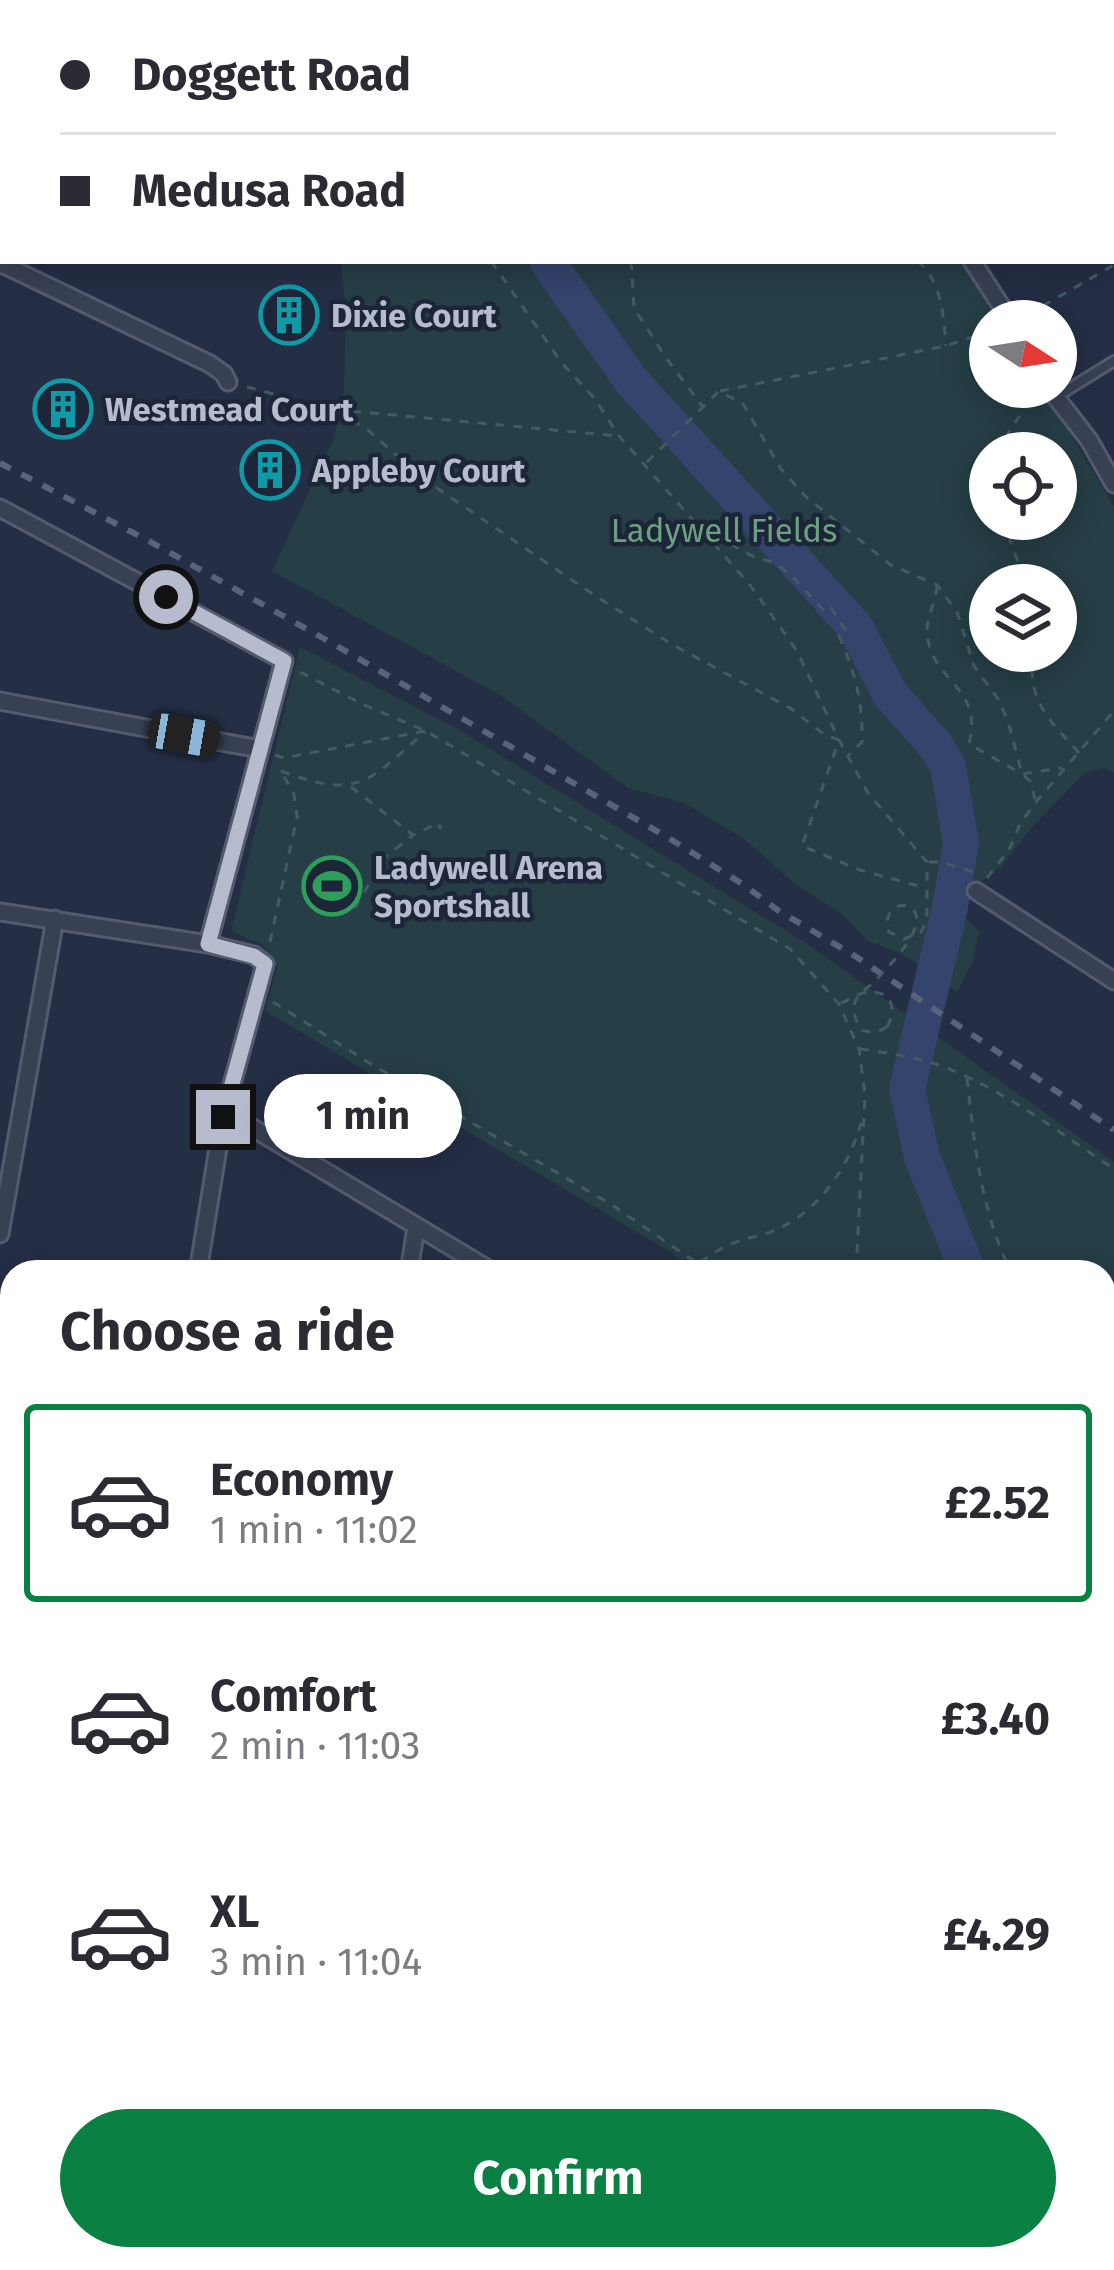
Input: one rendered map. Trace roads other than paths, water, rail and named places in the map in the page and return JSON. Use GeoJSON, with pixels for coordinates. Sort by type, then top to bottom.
{"type":"FeatureCollection","features":[{"type":"Feature","properties":{"kind":"street"},"geometry":{"type":"LineString","coordinates":[[2,264],[210,364],[228,382]]}},
{"type":"Feature","properties":{"kind":"street"},"geometry":{"type":"LineString","coordinates":[[975,264],[1000,300]]}},
{"type":"Feature","properties":{"kind":"street"},"geometry":{"type":"LineString","coordinates":[[1063,408],[1089,440],[1114,484]]}},
{"type":"Feature","properties":{"kind":"street"},"geometry":{"type":"LineString","coordinates":[[0,508],[284,661],[208,944]]}},
{"type":"Feature","properties":{"kind":"street"},"geometry":{"type":"LineString","coordinates":[[0,701],[260,749]]}},
{"type":"Feature","properties":{"kind":"street"},"geometry":{"type":"LineString","coordinates":[[981,885],[1114,981]]}},
{"type":"Feature","properties":{"kind":"street"},"geometry":{"type":"LineString","coordinates":[[0,912],[208,944],[254,956],[265,964],[223,1117],[201,1260]]}},
{"type":"Feature","properties":{"kind":"street"},"geometry":{"type":"LineString","coordinates":[[0,1234],[55,919]]}},
{"type":"Feature","properties":{"kind":"street"},"geometry":{"type":"LineString","coordinates":[[223,1117],[236,1118],[472,1260]]}},
{"type":"Feature","properties":{"kind":"street"},"geometry":{"type":"LineString","coordinates":[[412,1260],[416,1227]]}},
{"type":"Feature","properties":{"kind":"lane"},"geometry":{"type":"LineString","coordinates":[[1077,377],[1114,361]]}},
{"type":"Feature","properties":{"kind":"waterway"},"geometry":{"type":"LineString","coordinates":[[549,264],[630,379],[856,628],[890,694],[948,766],[961,843],[907,1089],[922,1157],[963,1260]]}},
{"type":"Feature","properties":{"kind":"railway"},"geometry":{"type":"LineString","coordinates":[[0,463],[321,637],[667,837],[1114,1130]]}},
{"type":"Feature","properties":{"kind":"place","name":"Dixie Court"},"geometry":{"type":"Point","coordinates":[289,315]}},
{"type":"Feature","properties":{"kind":"place","name":"Westmead Court"},"geometry":{"type":"Point","coordinates":[63,409]}},
{"type":"Feature","properties":{"kind":"place","name":"Appleby Court"},"geometry":{"type":"Point","coordinates":[270,470]}},
{"type":"Feature","properties":{"kind":"place","name":"Ladywell Arena Sportshall"},"geometry":{"type":"Point","coordinates":[332,886]}},
{"type":"Feature","properties":{"kind":"park label","name":"Ladywell Fields"},"geometry":{"type":"Point","coordinates":[724,530]}}]}
